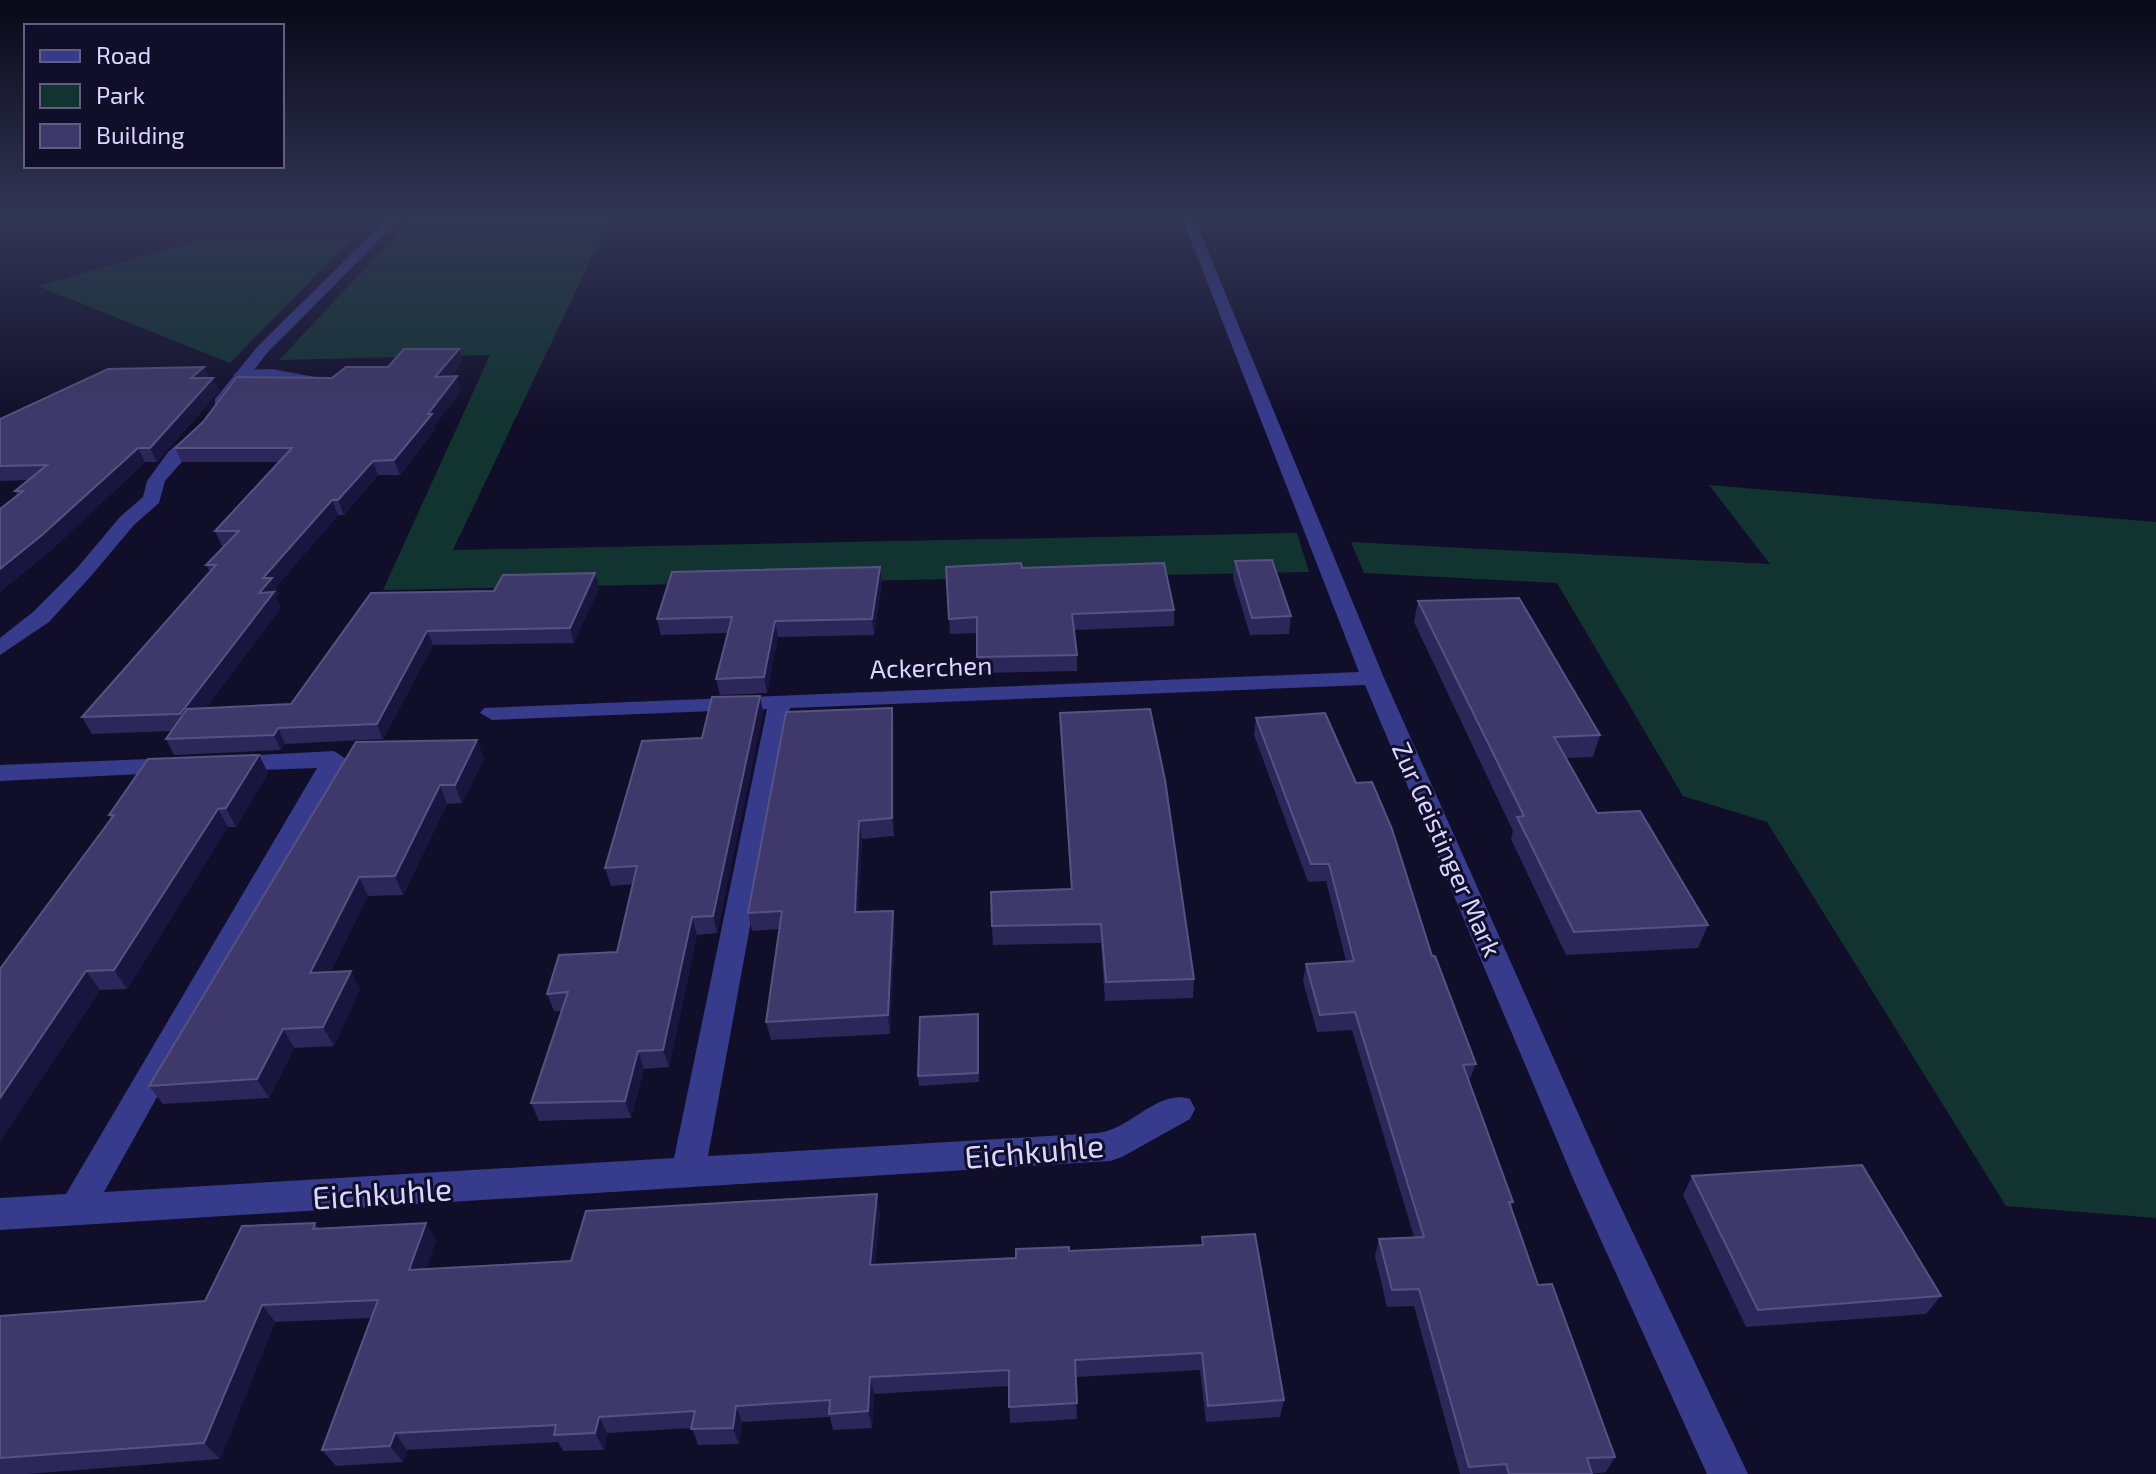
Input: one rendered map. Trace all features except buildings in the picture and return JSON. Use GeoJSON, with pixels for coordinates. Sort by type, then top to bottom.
{"type":"FeatureCollection","features":[{"type":"Feature","properties":{"kind":"street"},"geometry":{"type":"LineString","coordinates":[[0,648],[41,617],[127,521],[152,499],[156,481],[165,468],[201,430],[241,375],[331,284]]}},
{"type":"Feature","properties":{"kind":"street","name":"Zur Geistinger Mark"},"geometry":{"type":"LineString","coordinates":[[1215,284],[1373,678],[1592,1183],[1728,1474]]}},
{"type":"Feature","properties":{"kind":"street"},"geometry":{"type":"LineString","coordinates":[[241,375],[272,374],[338,384]]}},
{"type":"Feature","properties":{"kind":"street","name":"Ackerchen"},"geometry":{"type":"LineString","coordinates":[[492,713],[1373,678]]}},
{"type":"Feature","properties":{"kind":"street"},"geometry":{"type":"LineString","coordinates":[[688,1173],[780,702]]}},
{"type":"Feature","properties":{"kind":"street"},"geometry":{"type":"LineString","coordinates":[[0,773],[334,759],[75,1211]]}},
{"type":"Feature","properties":{"kind":"street","name":"Eichkuhle"},"geometry":{"type":"LineString","coordinates":[[0,1214],[1110,1147],[1179,1109]]}},
{"type":"Feature","properties":{"kind":"green space"},"geometry":{"type":"Polygon","coordinates":[[[46,284],[307,284],[230,363],[38,286],[46,284]]]}},
{"type":"Feature","properties":{"kind":"green space"},"geometry":{"type":"Polygon","coordinates":[[[350,284],[579,284],[453,550],[1297,533],[1309,572],[383,590],[490,355],[279,360],[350,284]]]}},
{"type":"Feature","properties":{"kind":"green space"},"geometry":{"type":"Polygon","coordinates":[[[1709,485],[2156,522],[2156,1218],[2006,1206],[1767,822],[1683,796],[1557,583],[1364,573],[1351,542],[1770,564],[1709,485]]]}}]}
